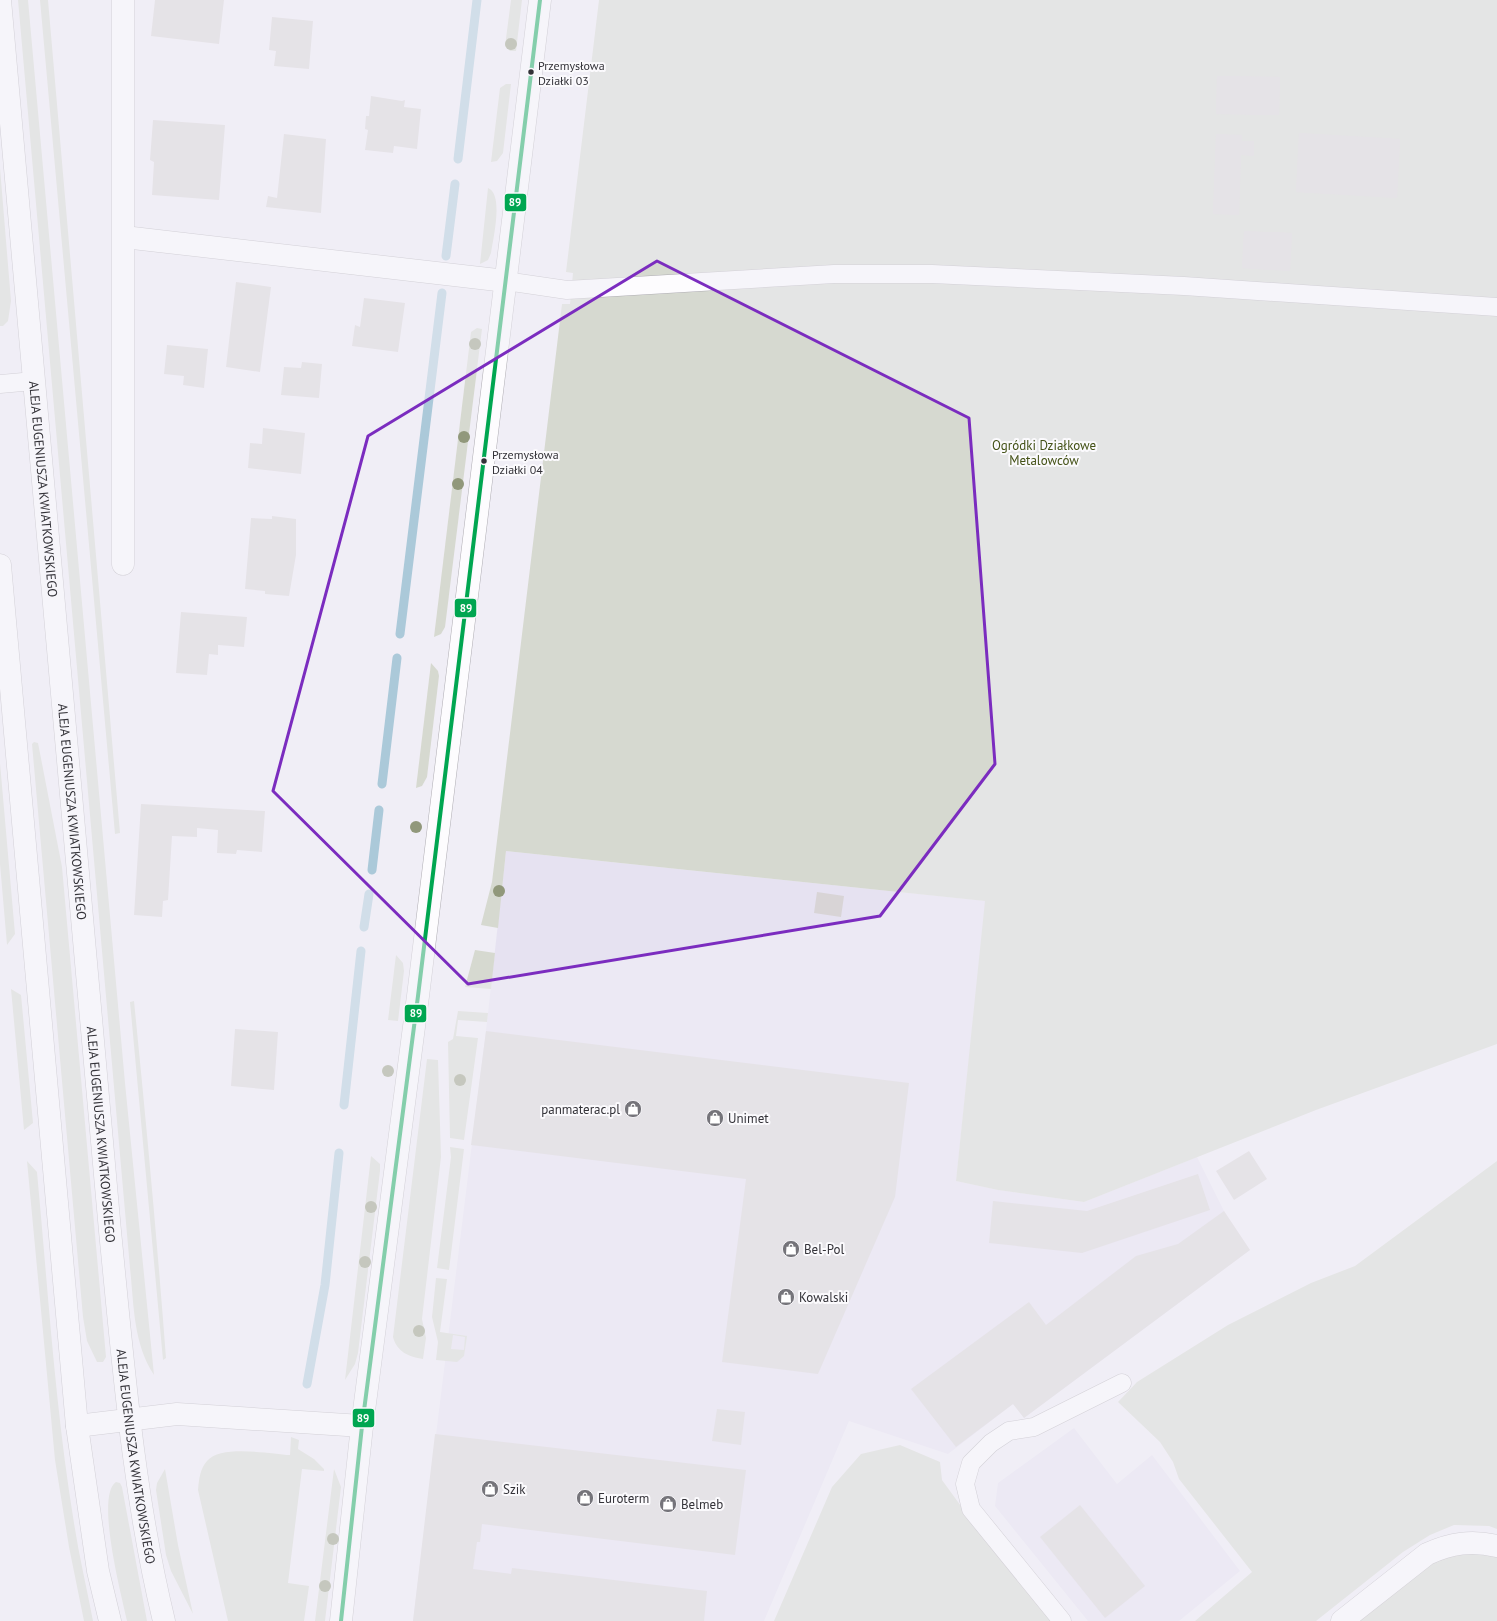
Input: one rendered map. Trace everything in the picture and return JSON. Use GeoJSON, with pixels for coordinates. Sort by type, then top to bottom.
{"type":"FeatureCollection","features":[{"type":"Feature","properties":{"kind":"street","name":"ALEJA EUGENIUSZA KWIATKOWSKIEGO"},"geometry":{"type":"LineString","coordinates":[[0,0],[108,1207],[129,1418],[153,1574],[164,1621]]}},
{"type":"Feature","properties":{"kind":"street"},"geometry":{"type":"LineString","coordinates":[[123,0],[123,564]]}},
{"type":"Feature","properties":{"kind":"street"},"geometry":{"type":"LineString","coordinates":[[341,1621],[362,1426],[540,0]]}},
{"type":"Feature","properties":{"kind":"street"},"geometry":{"type":"LineString","coordinates":[[124,237],[506,282]]}},
{"type":"Feature","properties":{"kind":"street"},"geometry":{"type":"LineString","coordinates":[[0,565],[77,1426],[98,1571],[110,1621]]}},
{"type":"Feature","properties":{"kind":"street"},"geometry":{"type":"LineString","coordinates":[[77,1426],[129,1418],[177,1414],[362,1426]]}},
{"type":"Feature","properties":{"kind":"street"},"geometry":{"type":"LineString","coordinates":[[1342,1621],[1427,1554],[1442,1547],[1462,1543],[1478,1542],[1497,1546]]}},
{"type":"Feature","properties":{"kind":"lane"},"geometry":{"type":"LineString","coordinates":[[506,282],[567,290],[834,274],[932,274],[1184,286],[1497,307]]}},
{"type":"Feature","properties":{"kind":"lane"},"geometry":{"type":"LineString","coordinates":[[0,384],[34,381]]}},
{"type":"Feature","properties":{"kind":"lane"},"geometry":{"type":"LineString","coordinates":[[1062,1621],[972,1509],[965,1484],[971,1463],[991,1443],[1009,1431],[1034,1427],[1122,1383]]}},
{"type":"Feature","properties":{"kind":"highlighted area"},"geometry":{"type":"Polygon","coordinates":[[[657,261],[969,418],[995,764],[880,916],[468,984],[273,791],[368,436],[657,261]]]}},
{"type":"Feature","properties":{"kind":"shaded area"},"geometry":{"type":"Polygon","coordinates":[[[506,851],[986,901],[956,1181],[998,1190],[1084,1202],[1197,1157],[1224,1211],[1250,1250],[1024,1418],[1013,1404],[948,1454],[849,1421],[764,1621],[413,1621],[487,1022],[506,851]]]}},
{"type":"Feature","properties":{"kind":"shaded area"},"geometry":{"type":"Polygon","coordinates":[[[1074,1428],[1117,1484],[1152,1455],[1240,1571],[1179,1621],[1088,1621],[995,1506],[998,1483],[1074,1428]]]}},
{"type":"Feature","properties":{"kind":"green space"},"geometry":{"type":"Polygon","coordinates":[[[18,0],[28,0],[125,1083],[154,1375],[147,1363],[138,1337],[134,1310],[18,0]]]}},
{"type":"Feature","properties":{"kind":"green space"},"geometry":{"type":"Polygon","coordinates":[[[40,0],[48,0],[120,833],[115,834],[40,0]]]}},
{"type":"Feature","properties":{"kind":"green space"},"geometry":{"type":"Polygon","coordinates":[[[511,0],[522,0],[516,51],[510,51],[505,46],[511,0]]]}},
{"type":"Feature","properties":{"kind":"green space","name":"Ogródki Działkowe Metalowców"},"geometry":{"type":"Polygon","coordinates":[[[599,0],[1497,0],[1497,1044],[1316,1110],[1084,1202],[998,1190],[956,1181],[985,901],[506,851],[498,928],[481,925],[492,882],[562,304],[570,304],[573,273],[566,272],[599,0]]]}},
{"type":"Feature","properties":{"kind":"green space"},"geometry":{"type":"Polygon","coordinates":[[[506,84],[511,84],[503,153],[497,161],[491,162],[500,88],[506,84]]]}},
{"type":"Feature","properties":{"kind":"green space"},"geometry":{"type":"Polygon","coordinates":[[[0,168],[11,301],[8,321],[3,326],[0,326],[0,168]]]}},
{"type":"Feature","properties":{"kind":"green space"},"geometry":{"type":"Polygon","coordinates":[[[488,188],[493,192],[496,199],[497,208],[495,228],[491,253],[488,260],[480,264],[488,188]]]}},
{"type":"Feature","properties":{"kind":"green space"},"geometry":{"type":"Polygon","coordinates":[[[477,328],[482,329],[445,627],[441,634],[434,637],[471,332],[477,328]]]}},
{"type":"Feature","properties":{"kind":"green space"},"geometry":{"type":"Polygon","coordinates":[[[431,663],[438,671],[439,676],[427,777],[422,786],[416,788],[431,663]]]}},
{"type":"Feature","properties":{"kind":"green space"},"geometry":{"type":"Polygon","coordinates":[[[34,742],[38,743],[62,867],[106,1357],[103,1362],[97,1362],[87,1341],[83,1317],[32,744],[34,742]]]}},
{"type":"Feature","properties":{"kind":"green space"},"geometry":{"type":"Polygon","coordinates":[[[0,763],[15,934],[7,945],[0,864],[0,763]]]}},
{"type":"Feature","properties":{"kind":"green space"},"geometry":{"type":"Polygon","coordinates":[[[475,950],[495,953],[491,989],[465,987],[475,950]]]}},
{"type":"Feature","properties":{"kind":"green space"},"geometry":{"type":"Polygon","coordinates":[[[396,955],[403,963],[404,971],[398,1021],[388,1020],[396,955]]]}},
{"type":"Feature","properties":{"kind":"green space"},"geometry":{"type":"Polygon","coordinates":[[[11,989],[21,995],[33,1123],[24,1130],[11,989]]]}},
{"type":"Feature","properties":{"kind":"green space"},"geometry":{"type":"Polygon","coordinates":[[[134,1001],[163,1313],[166,1358],[163,1360],[130,1002],[134,1001]]]}},
{"type":"Feature","properties":{"kind":"green space"},"geometry":{"type":"Polygon","coordinates":[[[458,1011],[488,1013],[487,1022],[458,1020],[456,1036],[478,1038],[464,1140],[450,1138],[448,1042],[453,1039],[458,1011]]]}},
{"type":"Feature","properties":{"kind":"green space"},"geometry":{"type":"Polygon","coordinates":[[[427,1059],[438,1060],[441,1157],[422,1319],[426,1338],[423,1359],[404,1353],[397,1346],[393,1337],[427,1059]]]}},
{"type":"Feature","properties":{"kind":"green space"},"geometry":{"type":"Polygon","coordinates":[[[450,1147],[464,1149],[449,1270],[437,1268],[451,1157],[450,1147]]]}},
{"type":"Feature","properties":{"kind":"green space"},"geometry":{"type":"Polygon","coordinates":[[[371,1156],[380,1164],[380,1171],[358,1353],[355,1364],[345,1380],[371,1156]]]}},
{"type":"Feature","properties":{"kind":"green space"},"geometry":{"type":"Polygon","coordinates":[[[27,1161],[37,1172],[52,1348],[67,1479],[76,1535],[93,1621],[84,1621],[69,1547],[55,1460],[27,1161]]]}},
{"type":"Feature","properties":{"kind":"green space"},"geometry":{"type":"Polygon","coordinates":[[[1497,1161],[1497,1529],[1489,1526],[1454,1525],[1430,1535],[1403,1552],[1316,1621],[1195,1621],[1252,1572],[1179,1479],[1173,1462],[1160,1442],[1118,1402],[1137,1382],[1228,1325],[1311,1283],[1355,1266],[1497,1161]]]}},
{"type":"Feature","properties":{"kind":"green space"},"geometry":{"type":"Polygon","coordinates":[[[436,1278],[447,1279],[440,1332],[467,1336],[464,1356],[457,1362],[436,1360],[438,1342],[432,1317],[436,1278]],[[453,1335],[451,1349],[464,1350],[465,1337],[453,1335]]]}},
{"type":"Feature","properties":{"kind":"green space"},"geometry":{"type":"Polygon","coordinates":[[[291,1437],[299,1440],[298,1449],[314,1459],[324,1469],[324,1471],[302,1469],[288,1583],[309,1586],[304,1621],[228,1621],[198,1490],[201,1471],[207,1461],[214,1456],[234,1451],[290,1455],[291,1437]]]}},
{"type":"Feature","properties":{"kind":"green space"},"geometry":{"type":"Polygon","coordinates":[[[900,1445],[940,1462],[942,1480],[982,1535],[1051,1621],[774,1621],[832,1487],[861,1454],[900,1445]]]}},
{"type":"Feature","properties":{"kind":"green space"},"geometry":{"type":"Polygon","coordinates":[[[165,1469],[178,1545],[193,1614],[171,1571],[166,1555],[156,1490],[157,1483],[165,1469]]]}},
{"type":"Feature","properties":{"kind":"green space"},"geometry":{"type":"Polygon","coordinates":[[[334,1469],[341,1487],[325,1621],[315,1621],[334,1469]]]}},
{"type":"Feature","properties":{"kind":"green space"},"geometry":{"type":"Polygon","coordinates":[[[116,1482],[120,1483],[122,1487],[147,1621],[127,1621],[120,1591],[112,1548],[108,1506],[110,1491],[116,1482]]]}},
{"type":"Feature","properties":{"kind":"green space"},"geometry":{"type":"Polygon","coordinates":[[[1474,1551],[1497,1556],[1497,1621],[1357,1621],[1432,1562],[1442,1557],[1474,1551]]]}},
{"type":"Feature","properties":{"kind":"building"},"geometry":{"type":"Polygon","coordinates":[[[155,0],[224,0],[219,44],[151,36],[155,0]]]}},
{"type":"Feature","properties":{"kind":"building"},"geometry":{"type":"Polygon","coordinates":[[[272,17],[313,21],[309,69],[274,66],[276,51],[269,50],[272,17]]]}},
{"type":"Feature","properties":{"kind":"building"},"geometry":{"type":"Polygon","coordinates":[[[1217,76],[1280,77],[1279,115],[1216,114],[1217,76]]]}},
{"type":"Feature","properties":{"kind":"building"},"geometry":{"type":"Polygon","coordinates":[[[371,96],[402,101],[405,100],[404,107],[421,109],[417,149],[394,146],[393,153],[365,150],[368,130],[365,129],[366,116],[369,116],[371,96]]]}},
{"type":"Feature","properties":{"kind":"building"},"geometry":{"type":"Polygon","coordinates":[[[153,120],[225,125],[219,200],[152,195],[154,162],[150,160],[153,120]]]}},
{"type":"Feature","properties":{"kind":"building"},"geometry":{"type":"Polygon","coordinates":[[[1299,133],[1400,139],[1397,198],[1296,192],[1299,133]]]}},
{"type":"Feature","properties":{"kind":"building"},"geometry":{"type":"Polygon","coordinates":[[[284,134],[326,139],[321,213],[266,207],[268,196],[277,198],[284,134]]]}},
{"type":"Feature","properties":{"kind":"building"},"geometry":{"type":"Polygon","coordinates":[[[1216,134],[1242,135],[1242,141],[1254,141],[1254,156],[1241,155],[1239,215],[1213,214],[1216,134]]]}},
{"type":"Feature","properties":{"kind":"building"},"geometry":{"type":"Polygon","coordinates":[[[1244,231],[1292,233],[1290,271],[1242,268],[1244,231]]]}},
{"type":"Feature","properties":{"kind":"building"},"geometry":{"type":"Polygon","coordinates":[[[236,282],[271,287],[260,372],[226,367],[236,282]]]}},
{"type":"Feature","properties":{"kind":"building"},"geometry":{"type":"Polygon","coordinates":[[[364,298],[405,303],[398,352],[352,346],[355,325],[360,327],[364,298]]]}},
{"type":"Feature","properties":{"kind":"building"},"geometry":{"type":"Polygon","coordinates":[[[167,345],[208,349],[204,388],[183,385],[184,376],[164,374],[167,345]]]}},
{"type":"Feature","properties":{"kind":"building"},"geometry":{"type":"Polygon","coordinates":[[[302,362],[322,364],[319,398],[281,395],[284,367],[301,368],[302,362]]]}},
{"type":"Feature","properties":{"kind":"building"},"geometry":{"type":"Polygon","coordinates":[[[263,428],[305,433],[301,474],[248,468],[250,443],[262,444],[263,428]]]}},
{"type":"Feature","properties":{"kind":"building"},"geometry":{"type":"Polygon","coordinates":[[[272,516],[296,519],[296,555],[289,596],[265,594],[265,591],[245,589],[251,518],[272,519],[272,516]]]}},
{"type":"Feature","properties":{"kind":"building"},"geometry":{"type":"Polygon","coordinates":[[[181,612],[247,617],[244,647],[218,645],[218,655],[209,654],[207,675],[176,673],[181,612]]]}},
{"type":"Feature","properties":{"kind":"building"},"geometry":{"type":"Polygon","coordinates":[[[141,804],[265,811],[262,852],[237,850],[236,854],[217,853],[218,830],[197,828],[197,837],[172,836],[168,900],[163,901],[162,917],[134,915],[141,804]]]}},
{"type":"Feature","properties":{"kind":"building"},"geometry":{"type":"Polygon","coordinates":[[[817,892],[844,896],[841,917],[814,913],[817,892]]]}},
{"type":"Feature","properties":{"kind":"building"},"geometry":{"type":"Polygon","coordinates":[[[235,1029],[278,1032],[274,1090],[231,1086],[235,1029]]]}},
{"type":"Feature","properties":{"kind":"building"},"geometry":{"type":"Polygon","coordinates":[[[486,1031],[909,1083],[895,1197],[818,1374],[722,1362],[746,1179],[471,1145],[486,1031]]]}},
{"type":"Feature","properties":{"kind":"building"},"geometry":{"type":"Polygon","coordinates":[[[1249,1151],[1267,1179],[1234,1200],[1216,1171],[1249,1151]]]}},
{"type":"Feature","properties":{"kind":"building"},"geometry":{"type":"Polygon","coordinates":[[[1198,1174],[1210,1210],[1082,1253],[989,1243],[993,1201],[1087,1211],[1198,1174]]]}},
{"type":"Feature","properties":{"kind":"building"},"geometry":{"type":"Polygon","coordinates":[[[1224,1211],[1250,1250],[1024,1418],[1013,1404],[956,1447],[911,1389],[1029,1302],[1046,1325],[1136,1256],[1178,1244],[1224,1211]]]}},
{"type":"Feature","properties":{"kind":"building"},"geometry":{"type":"Polygon","coordinates":[[[717,1409],[745,1412],[741,1445],[712,1441],[717,1409]]]}},
{"type":"Feature","properties":{"kind":"building"},"geometry":{"type":"Polygon","coordinates":[[[435,1434],[746,1470],[735,1555],[482,1524],[480,1542],[477,1542],[473,1569],[511,1574],[512,1568],[707,1591],[704,1621],[413,1621],[435,1434]]]}},
{"type":"Feature","properties":{"kind":"building"},"geometry":{"type":"Polygon","coordinates":[[[1080,1505],[1145,1586],[1105,1618],[1040,1537],[1080,1505]]]}},
{"type":"Feature","properties":{"kind":"waterway"},"geometry":{"type":"LineString","coordinates":[[458,159],[477,0]]}},
{"type":"Feature","properties":{"kind":"waterway"},"geometry":{"type":"LineString","coordinates":[[446,256],[455,184]]}},
{"type":"Feature","properties":{"kind":"waterway"},"geometry":{"type":"LineString","coordinates":[[400,634],[442,293]]}},
{"type":"Feature","properties":{"kind":"waterway"},"geometry":{"type":"LineString","coordinates":[[382,784],[397,658]]}},
{"type":"Feature","properties":{"kind":"waterway"},"geometry":{"type":"LineString","coordinates":[[372,870],[379,810]]}},
{"type":"Feature","properties":{"kind":"waterway"},"geometry":{"type":"LineString","coordinates":[[364,927],[369,894]]}},
{"type":"Feature","properties":{"kind":"waterway"},"geometry":{"type":"LineString","coordinates":[[344,1105],[361,951]]}},
{"type":"Feature","properties":{"kind":"waterway"},"geometry":{"type":"LineString","coordinates":[[307,1384],[325,1285],[339,1153]]}},
{"type":"Feature","properties":{"kind":"transit line","name":"89"},"geometry":{"type":"LineString","coordinates":[[341,1621],[362,1426],[418,996],[540,0]]}},
{"type":"Feature","properties":{"kind":"place","name":"Przemysłowa Działki 03"},"geometry":{"type":"Point","coordinates":[531,72]}},
{"type":"Feature","properties":{"kind":"place","name":"Przemysłowa Działki 04"},"geometry":{"type":"Point","coordinates":[484,461]}},
{"type":"Feature","properties":{"kind":"place","name":"panmaterac.pl"},"geometry":{"type":"Point","coordinates":[633,1109]}},
{"type":"Feature","properties":{"kind":"place","name":"Unimet"},"geometry":{"type":"Point","coordinates":[715,1118]}},
{"type":"Feature","properties":{"kind":"place","name":"Bel-Pol"},"geometry":{"type":"Point","coordinates":[791,1249]}},
{"type":"Feature","properties":{"kind":"place","name":"Kowalski"},"geometry":{"type":"Point","coordinates":[786,1297]}},
{"type":"Feature","properties":{"kind":"place","name":"Szik"},"geometry":{"type":"Point","coordinates":[490,1489]}},
{"type":"Feature","properties":{"kind":"place","name":"Euroterm"},"geometry":{"type":"Point","coordinates":[585,1498]}},
{"type":"Feature","properties":{"kind":"place","name":"Belmeb"},"geometry":{"type":"Point","coordinates":[668,1504]}}]}
